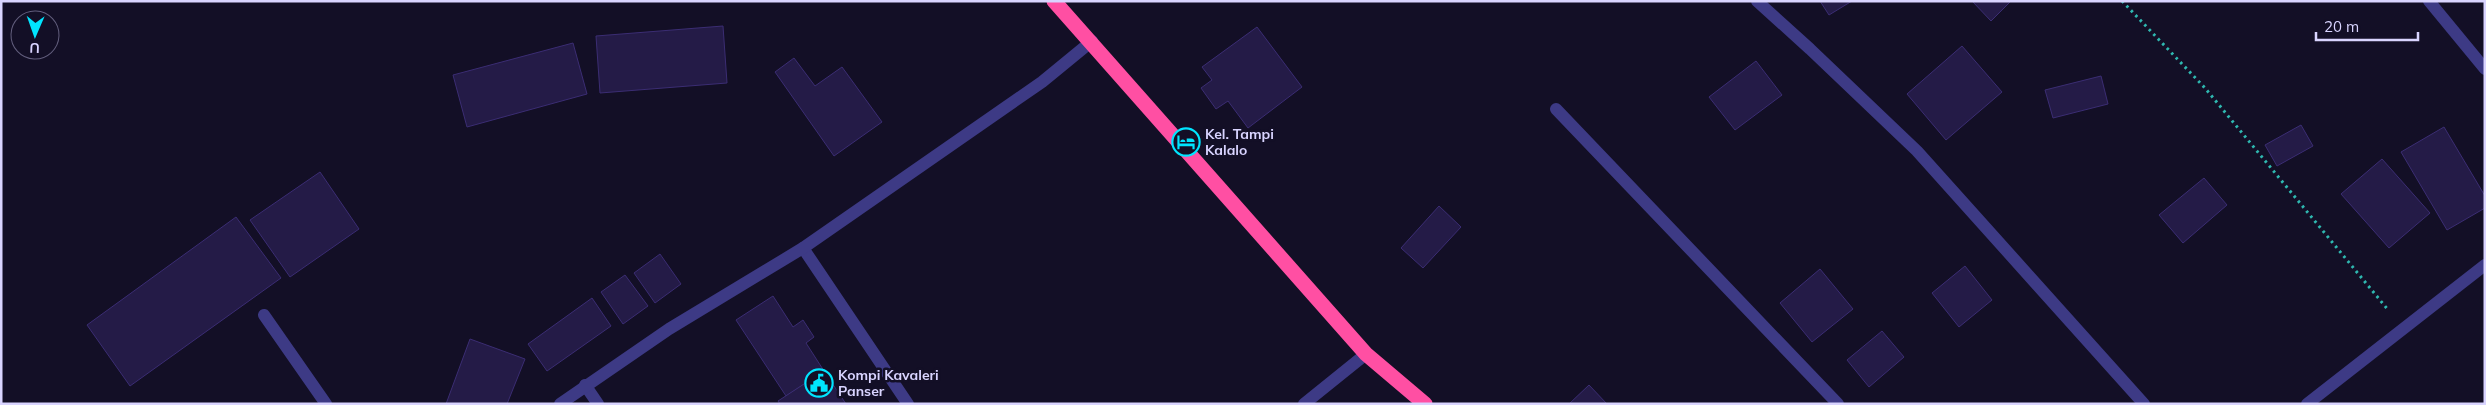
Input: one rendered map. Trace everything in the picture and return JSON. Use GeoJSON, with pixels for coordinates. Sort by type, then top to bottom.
{"type":"FeatureCollection","features":[{"type":"Feature","properties":{"kind":"highway"},"geometry":{"type":"LineString","coordinates":[[1054,1],[1092,42],[1166,130],[1366,354],[1425,404]]}},
{"type":"Feature","properties":{"kind":"street"},"geometry":{"type":"LineString","coordinates":[[1757,1],[1917,151],[2144,404]]}},
{"type":"Feature","properties":{"kind":"street"},"geometry":{"type":"LineString","coordinates":[[2429,1],[2485,69]]}},
{"type":"Feature","properties":{"kind":"street"},"geometry":{"type":"LineString","coordinates":[[560,404],[668,329],[803,248],[1042,82],[1092,42]]}},
{"type":"Feature","properties":{"kind":"street"},"geometry":{"type":"LineString","coordinates":[[1556,109],[1838,404]]}},
{"type":"Feature","properties":{"kind":"street"},"geometry":{"type":"LineString","coordinates":[[803,248],[908,404]]}},
{"type":"Feature","properties":{"kind":"street"},"geometry":{"type":"LineString","coordinates":[[2307,404],[2485,265]]}},
{"type":"Feature","properties":{"kind":"street"},"geometry":{"type":"LineString","coordinates":[[264,314],[326,404]]}},
{"type":"Feature","properties":{"kind":"street"},"geometry":{"type":"LineString","coordinates":[[1304,404],[1366,354]]}},
{"type":"Feature","properties":{"kind":"street"},"geometry":{"type":"LineString","coordinates":[[585,385],[598,404]]}},
{"type":"Feature","properties":{"kind":"path"},"geometry":{"type":"LineString","coordinates":[[2122,1],[2204,88],[2403,328]]}},
{"type":"Feature","properties":{"kind":"building"},"geometry":{"type":"Polygon","coordinates":[[[1820,1],[1852,1],[1829,15],[1820,1]]]}},
{"type":"Feature","properties":{"kind":"building"},"geometry":{"type":"Polygon","coordinates":[[[1972,1],[2011,1],[1991,21],[1972,1]]]}},
{"type":"Feature","properties":{"kind":"building"},"geometry":{"type":"Polygon","coordinates":[[[723,26],[727,83],[600,93],[596,36],[723,26]]]}},
{"type":"Feature","properties":{"kind":"building"},"geometry":{"type":"Polygon","coordinates":[[[1257,27],[1302,87],[1248,128],[1228,101],[1216,109],[1201,88],[1212,80],[1202,67],[1257,27]]]}},
{"type":"Feature","properties":{"kind":"building"},"geometry":{"type":"Polygon","coordinates":[[[573,43],[587,94],[467,127],[453,75],[573,43]]]}},
{"type":"Feature","properties":{"kind":"building"},"geometry":{"type":"Polygon","coordinates":[[[1962,46],[2002,92],[1946,140],[1907,94],[1962,46]]]}},
{"type":"Feature","properties":{"kind":"building"},"geometry":{"type":"Polygon","coordinates":[[[794,58],[815,86],[842,67],[882,122],[834,156],[775,72],[794,58]]]}},
{"type":"Feature","properties":{"kind":"building"},"geometry":{"type":"Polygon","coordinates":[[[1756,61],[1782,95],[1735,130],[1709,97],[1756,61]]]}},
{"type":"Feature","properties":{"kind":"building"},"geometry":{"type":"Polygon","coordinates":[[[2101,76],[2108,104],[2053,118],[2045,90],[2101,76]]]}},
{"type":"Feature","properties":{"kind":"building"},"geometry":{"type":"Polygon","coordinates":[[[2301,125],[2313,146],[2277,166],[2265,145],[2301,125]]]}},
{"type":"Feature","properties":{"kind":"building"},"geometry":{"type":"Polygon","coordinates":[[[2444,127],[2485,196],[2485,208],[2447,230],[2401,152],[2444,127]]]}},
{"type":"Feature","properties":{"kind":"building"},"geometry":{"type":"Polygon","coordinates":[[[2382,159],[2430,213],[2389,248],[2341,194],[2382,159]]]}},
{"type":"Feature","properties":{"kind":"building"},"geometry":{"type":"Polygon","coordinates":[[[320,172],[359,229],[290,277],[250,220],[320,172]]]}},
{"type":"Feature","properties":{"kind":"building"},"geometry":{"type":"Polygon","coordinates":[[[2204,178],[2227,205],[2183,243],[2159,215],[2204,178]]]}},
{"type":"Feature","properties":{"kind":"building"},"geometry":{"type":"Polygon","coordinates":[[[1439,206],[1461,227],[1423,268],[1401,248],[1439,206]]]}},
{"type":"Feature","properties":{"kind":"building"},"geometry":{"type":"Polygon","coordinates":[[[236,217],[281,278],[130,386],[87,325],[236,217]]]}},
{"type":"Feature","properties":{"kind":"building"},"geometry":{"type":"Polygon","coordinates":[[[660,254],[681,284],[655,303],[634,273],[660,254]]]}},
{"type":"Feature","properties":{"kind":"building"},"geometry":{"type":"Polygon","coordinates":[[[1965,266],[1992,300],[1959,327],[1932,293],[1965,266]]]}},
{"type":"Feature","properties":{"kind":"building"},"geometry":{"type":"Polygon","coordinates":[[[1820,269],[1853,309],[1812,342],[1780,303],[1820,269]]]}},
{"type":"Feature","properties":{"kind":"building"},"geometry":{"type":"Polygon","coordinates":[[[625,275],[648,306],[623,324],[601,292],[625,275]]]}},
{"type":"Feature","properties":{"kind":"building"},"geometry":{"type":"Polygon","coordinates":[[[773,296],[793,327],[803,320],[814,337],[806,343],[824,371],[786,396],[736,320],[773,296]]]}},
{"type":"Feature","properties":{"kind":"building"},"geometry":{"type":"Polygon","coordinates":[[[592,298],[611,326],[547,371],[528,344],[592,298]]]}},
{"type":"Feature","properties":{"kind":"building"},"geometry":{"type":"Polygon","coordinates":[[[1882,331],[1904,357],[1869,387],[1847,360],[1882,331]]]}},
{"type":"Feature","properties":{"kind":"building"},"geometry":{"type":"Polygon","coordinates":[[[470,339],[525,359],[507,404],[446,404],[470,339]]]}},
{"type":"Feature","properties":{"kind":"building","name":"Kompi Kavaleri Panser"},"geometry":{"type":"Polygon","coordinates":[[[824,371],[846,404],[780,404],[778,401],[824,371]]]}},
{"type":"Feature","properties":{"kind":"building"},"geometry":{"type":"Polygon","coordinates":[[[1589,385],[1607,404],[1569,404],[1589,385]]]}},
{"type":"Feature","properties":{"kind":"place","name":"Kel. Tampi Kalalo"},"geometry":{"type":"Point","coordinates":[1186,142]}},
{"type":"Feature","properties":{"kind":"place","name":"Kompi Kavaleri Panser"},"geometry":{"type":"Point","coordinates":[819,383]}}]}
